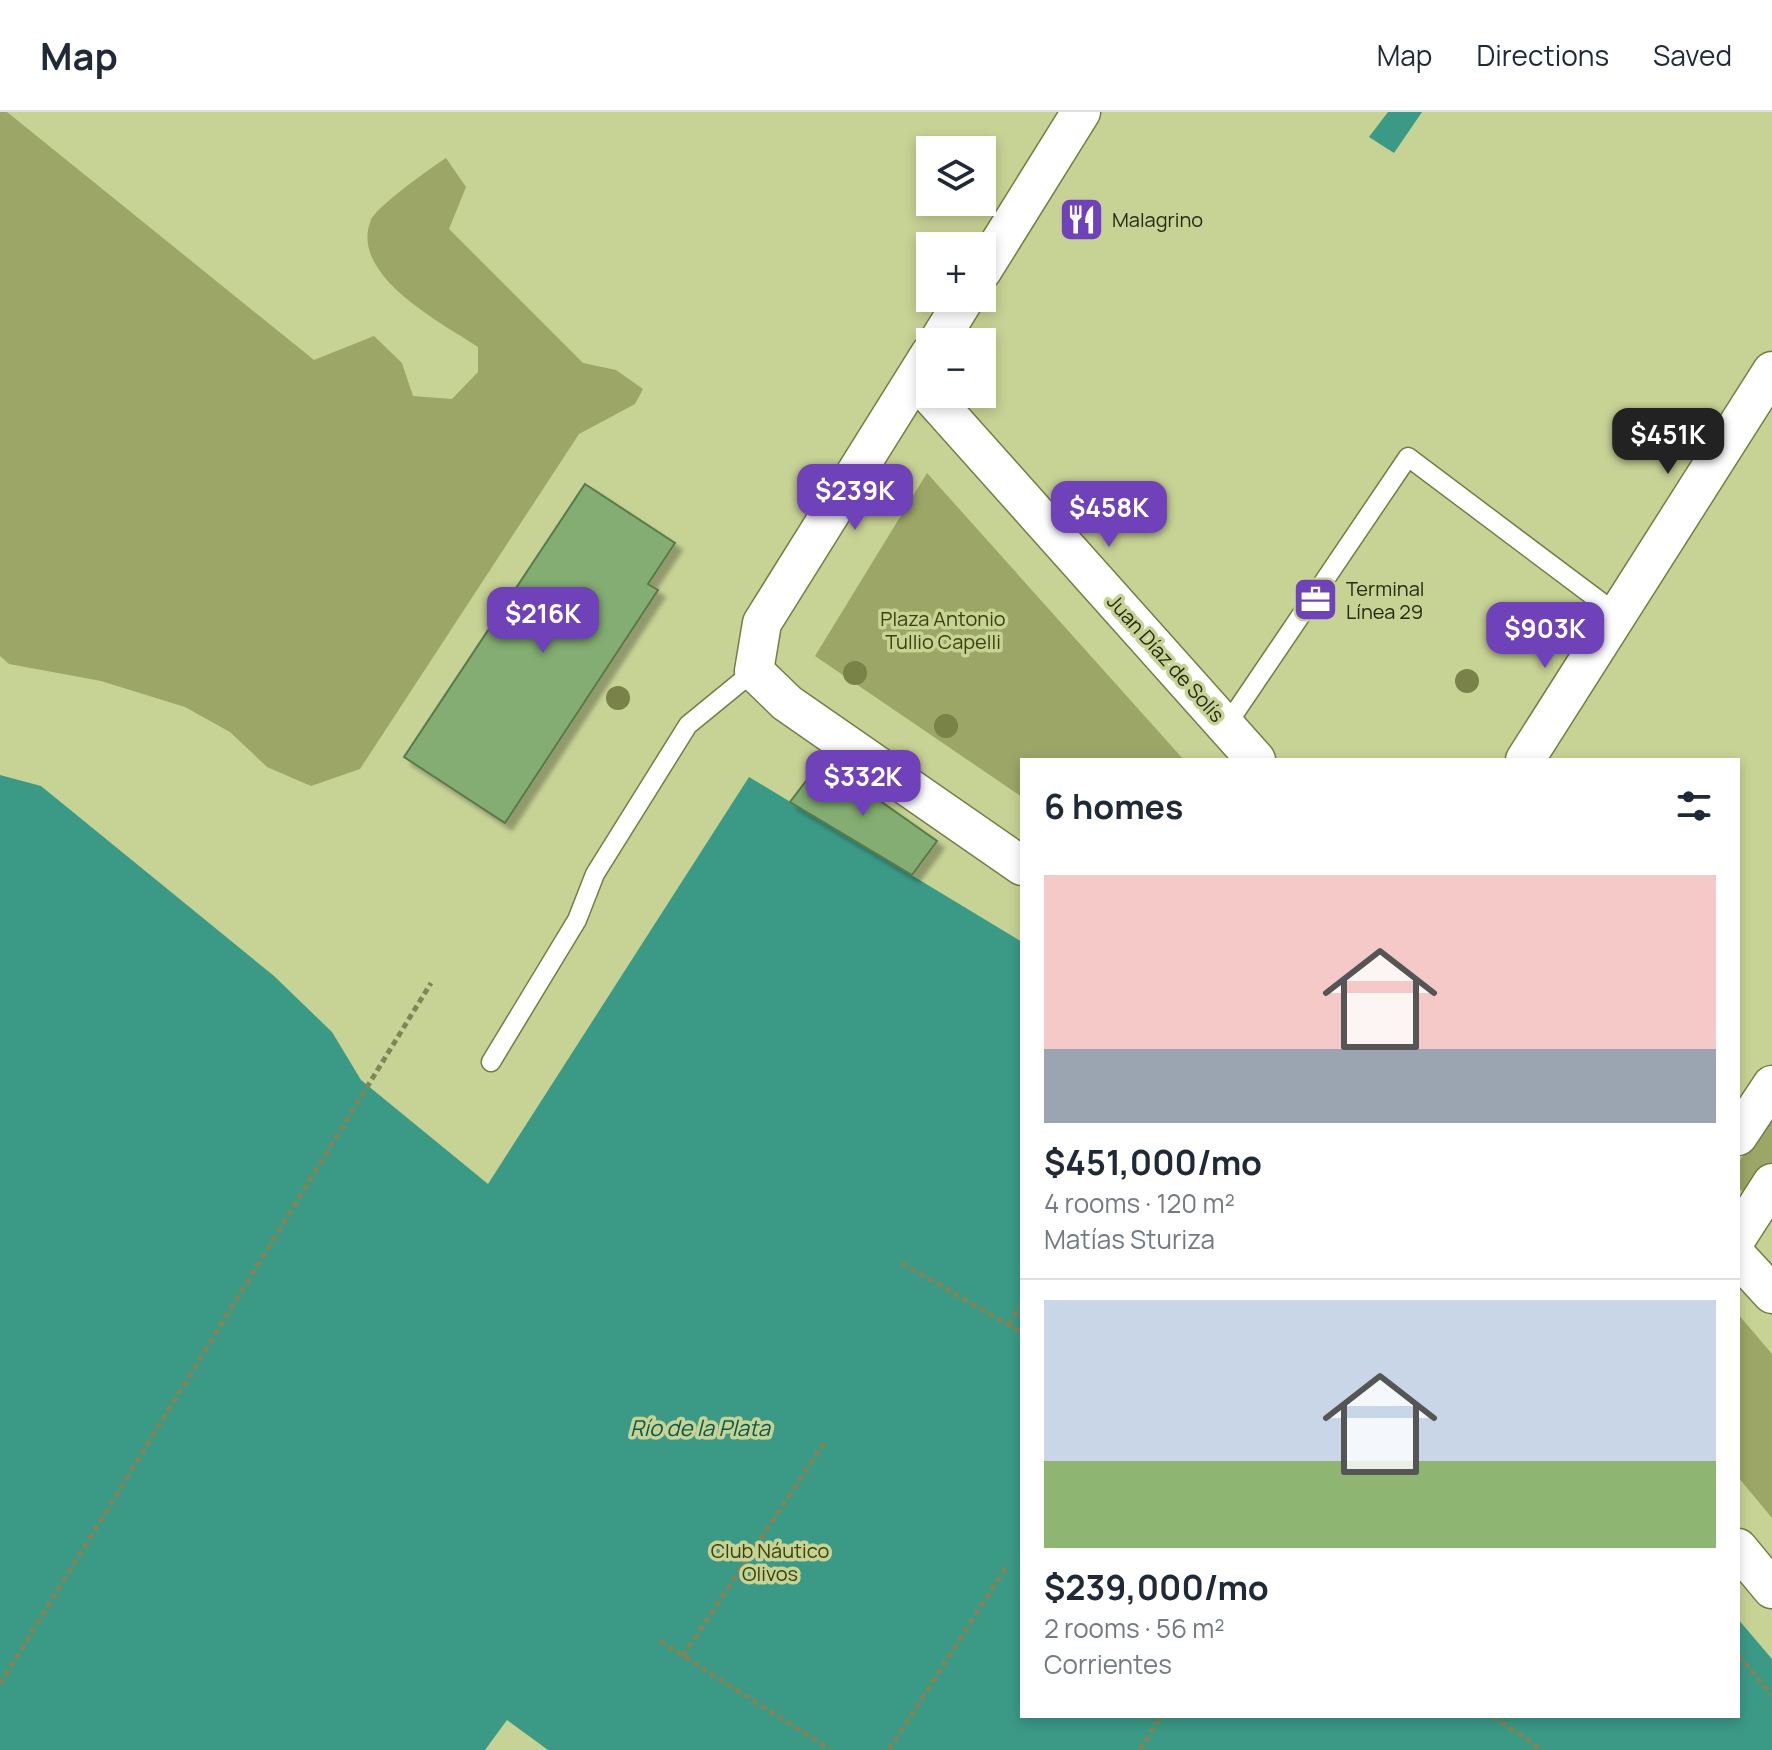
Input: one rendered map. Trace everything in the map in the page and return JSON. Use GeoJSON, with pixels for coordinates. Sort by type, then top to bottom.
{"type":"FeatureCollection","features":[{"type":"Feature","properties":{"kind":"street"},"geometry":{"type":"LineString","coordinates":[[996,249],[1081,112]]}},
{"type":"Feature","properties":{"kind":"street"},"geometry":{"type":"LineString","coordinates":[[1526,758],[1772,371]]}},
{"type":"Feature","properties":{"kind":"street"},"geometry":{"type":"LineString","coordinates":[[916,376],[762,623],[754,671],[787,703],[1020,865]]}},
{"type":"Feature","properties":{"kind":"street","name":"Juan Díaz de Solís"},"geometry":{"type":"LineString","coordinates":[[957,408],[1254,758]]}},
{"type":"Feature","properties":{"kind":"street"},"geometry":{"type":"LineString","coordinates":[[1740,1133],[1772,1085]]}},
{"type":"Feature","properties":{"kind":"street"},"geometry":{"type":"LineString","coordinates":[[1740,1233],[1772,1183]]}},
{"type":"Feature","properties":{"kind":"street"},"geometry":{"type":"LineString","coordinates":[[1740,1259],[1772,1294]]}},
{"type":"Feature","properties":{"kind":"street"},"geometry":{"type":"LineString","coordinates":[[1740,1550],[1772,1589]]}},
{"type":"Feature","properties":{"kind":"lane"},"geometry":{"type":"LineString","coordinates":[[1226,726],[1408,457],[1617,614]]}},
{"type":"Feature","properties":{"kind":"lane"},"geometry":{"type":"LineString","coordinates":[[491,1062],[577,920],[595,874],[688,725],[754,671]]}},
{"type":"Feature","properties":{"kind":"path"},"geometry":{"type":"LineString","coordinates":[[0,1684],[431,983]]}},
{"type":"Feature","properties":{"kind":"path"},"geometry":{"type":"LineString","coordinates":[[902,1263],[1020,1332]]}},
{"type":"Feature","properties":{"kind":"path"},"geometry":{"type":"LineString","coordinates":[[1009,1325],[1020,1307]]}},
{"type":"Feature","properties":{"kind":"path"},"geometry":{"type":"LineString","coordinates":[[683,1656],[824,1443]]}},
{"type":"Feature","properties":{"kind":"path"},"geometry":{"type":"LineString","coordinates":[[889,1750],[1008,1564]]}},
{"type":"Feature","properties":{"kind":"path"},"geometry":{"type":"LineString","coordinates":[[660,1641],[831,1750]]}},
{"type":"Feature","properties":{"kind":"path"},"geometry":{"type":"LineString","coordinates":[[1740,1657],[1772,1695]]}},
{"type":"Feature","properties":{"kind":"path"},"geometry":{"type":"LineString","coordinates":[[1140,1750],[1160,1718]]}},
{"type":"Feature","properties":{"kind":"path"},"geometry":{"type":"LineString","coordinates":[[1496,1718],[1542,1750]]}},
{"type":"Feature","properties":{"kind":"green space"},"geometry":{"type":"Polygon","coordinates":[[[0,112],[7,112],[314,360],[374,336],[402,363],[413,396],[452,399],[478,372],[478,347],[402,295],[373,260],[368,240],[375,214],[446,158],[466,187],[449,229],[583,363],[616,370],[643,389],[635,404],[579,434],[360,769],[311,786],[267,767],[230,732],[185,707],[101,681],[9,664],[0,656],[0,112]]]}},
{"type":"Feature","properties":{"kind":"green space","name":"Plaza Antonio Tullio Capelli"},"geometry":{"type":"Polygon","coordinates":[[[927,473],[1182,758],[1020,758],[1020,796],[815,656],[927,473]]]}},
{"type":"Feature","properties":{"kind":"green space"},"geometry":{"type":"Polygon","coordinates":[[[1772,1111],[1772,1165],[1749,1199],[1740,1189],[1740,1160],[1772,1111]]]}},
{"type":"Feature","properties":{"kind":"green space"},"geometry":{"type":"Polygon","coordinates":[[[1740,1316],[1772,1354],[1772,1518],[1740,1479],[1740,1316]]]}},
{"type":"Feature","properties":{"kind":"water"},"geometry":{"type":"Polygon","coordinates":[[[1388,112],[1422,112],[1394,153],[1369,137],[1388,112]]]}},
{"type":"Feature","properties":{"kind":"water","name":"Río de la Plata"},"geometry":{"type":"Polygon","coordinates":[[[0,775],[41,786],[274,976],[332,1032],[361,1080],[488,1184],[749,777],[1020,941],[1020,1718],[1740,1718],[1740,1621],[1772,1659],[1772,1750],[548,1750],[507,1720],[485,1750],[0,1750],[0,775]]]}},
{"type":"Feature","properties":{"kind":"building"},"geometry":{"type":"Polygon","coordinates":[[[585,484],[675,543],[648,584],[658,590],[505,823],[404,757],[585,484]]]}},
{"type":"Feature","properties":{"kind":"building"},"geometry":{"type":"Polygon","coordinates":[[[822,760],[937,841],[912,875],[790,802],[822,760]]]}},
{"type":"Feature","properties":{"kind":"place","name":"Malagrino"},"geometry":{"type":"Point","coordinates":[1081,219]}},
{"type":"Feature","properties":{"kind":"place","name":"Terminal Línea 29"},"geometry":{"type":"Point","coordinates":[1315,600]}},
{"type":"Feature","properties":{"kind":"park label","name":"Club Náutico Olivos"},"geometry":{"type":"Point","coordinates":[770,1562]}}]}
